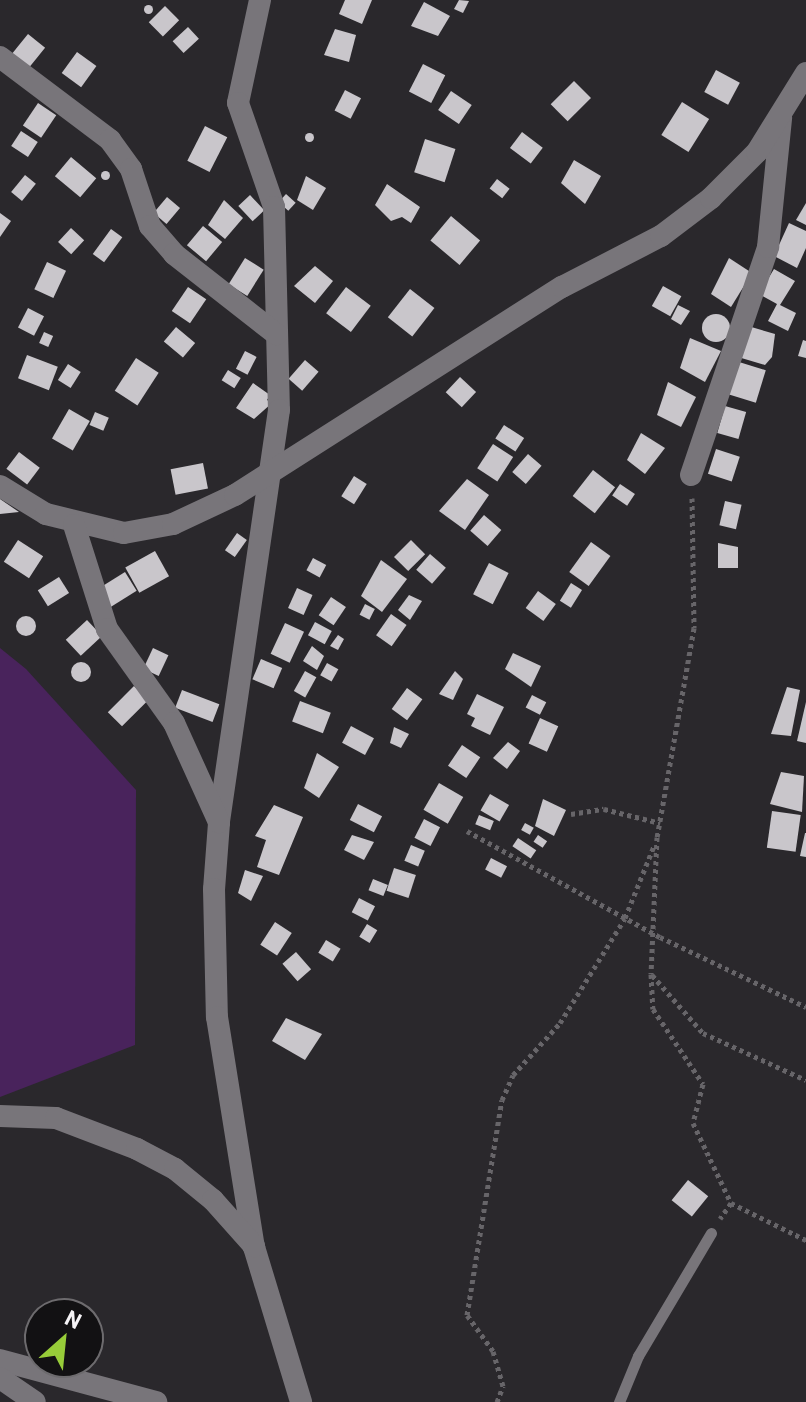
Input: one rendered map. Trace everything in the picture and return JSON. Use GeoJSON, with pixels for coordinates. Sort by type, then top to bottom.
{"type":"FeatureCollection","features":[{"type":"Feature","properties":{"kind":"street"},"geometry":{"type":"LineString","coordinates":[[260,0],[238,103],[274,207],[279,410],[219,823],[214,889],[217,1017],[254,1247],[301,1402]]}},
{"type":"Feature","properties":{"kind":"street"},"geometry":{"type":"LineString","coordinates":[[0,57],[110,140],[131,169],[150,226],[174,254],[276,334]]}},
{"type":"Feature","properties":{"kind":"street"},"geometry":{"type":"LineString","coordinates":[[0,486],[74,525],[124,533],[173,524],[235,495],[562,287],[661,236],[711,198],[757,152],[806,73]]}},
{"type":"Feature","properties":{"kind":"street"},"geometry":{"type":"LineString","coordinates":[[691,475],[768,247],[782,113]]}},
{"type":"Feature","properties":{"kind":"street"},"geometry":{"type":"LineString","coordinates":[[74,525],[107,629],[174,723],[219,823]]}},
{"type":"Feature","properties":{"kind":"street"},"geometry":{"type":"LineString","coordinates":[[0,1116],[56,1118],[137,1149],[175,1169],[213,1200],[254,1247]]}},
{"type":"Feature","properties":{"kind":"street"},"geometry":{"type":"LineString","coordinates":[[0,1360],[156,1402]]}},
{"type":"Feature","properties":{"kind":"street"},"geometry":{"type":"LineString","coordinates":[[0,1378],[35,1402]]}},
{"type":"Feature","properties":{"kind":"lane"},"geometry":{"type":"LineString","coordinates":[[619,1402],[638,1356],[711,1233]]}},
{"type":"Feature","properties":{"kind":"path"},"geometry":{"type":"LineString","coordinates":[[691,475],[694,628],[657,837],[650,932],[653,1009],[703,1084],[693,1123],[731,1203],[806,1240]]}},
{"type":"Feature","properties":{"kind":"path"},"geometry":{"type":"LineString","coordinates":[[571,814],[604,809],[660,823]]}},
{"type":"Feature","properties":{"kind":"path"},"geometry":{"type":"LineString","coordinates":[[467,831],[650,932],[806,1007]]}},
{"type":"Feature","properties":{"kind":"path"},"geometry":{"type":"LineString","coordinates":[[497,1402],[503,1386],[493,1351],[467,1315],[502,1100],[513,1075],[560,1023],[625,918],[657,837]]}},
{"type":"Feature","properties":{"kind":"path"},"geometry":{"type":"LineString","coordinates":[[651,974],[703,1033],[806,1080]]}},
{"type":"Feature","properties":{"kind":"path"},"geometry":{"type":"LineString","coordinates":[[711,1233],[731,1203]]}},
{"type":"Feature","properties":{"kind":"shaded area"},"geometry":{"type":"Polygon","coordinates":[[[0,648],[26,669],[136,790],[135,1045],[0,1097],[0,648]]]}},
{"type":"Feature","properties":{"kind":"building"},"geometry":{"type":"Polygon","coordinates":[[[345,0],[372,0],[362,24],[339,14],[345,0]]]}},
{"type":"Feature","properties":{"kind":"building"},"geometry":{"type":"Polygon","coordinates":[[[459,0],[469,1],[463,13],[454,9],[459,0]]]}},
{"type":"Feature","properties":{"kind":"building"},"geometry":{"type":"Polygon","coordinates":[[[424,2],[450,16],[438,36],[411,26],[424,2]]]}},
{"type":"Feature","properties":{"kind":"building"},"geometry":{"type":"Polygon","coordinates":[[[148,5],[152,9],[148,13],[144,9],[148,5]]]}},
{"type":"Feature","properties":{"kind":"building"},"geometry":{"type":"Polygon","coordinates":[[[165,6],[179,20],[163,36],[149,22],[165,6]]]}},
{"type":"Feature","properties":{"kind":"building"},"geometry":{"type":"Polygon","coordinates":[[[188,27],[199,39],[184,53],[173,41],[188,27]]]}},
{"type":"Feature","properties":{"kind":"building"},"geometry":{"type":"Polygon","coordinates":[[[335,29],[356,35],[349,62],[324,55],[335,29]]]}},
{"type":"Feature","properties":{"kind":"building"},"geometry":{"type":"Polygon","coordinates":[[[28,34],[45,48],[27,70],[10,56],[28,34]]]}},
{"type":"Feature","properties":{"kind":"building"},"geometry":{"type":"Polygon","coordinates":[[[77,52],[96,66],[81,87],[62,73],[77,52]]]}},
{"type":"Feature","properties":{"kind":"building"},"geometry":{"type":"Polygon","coordinates":[[[423,64],[445,75],[431,103],[409,92],[423,64]]]}},
{"type":"Feature","properties":{"kind":"building"},"geometry":{"type":"Polygon","coordinates":[[[716,70],[740,83],[728,105],[704,92],[716,70]]]}},
{"type":"Feature","properties":{"kind":"building"},"geometry":{"type":"Polygon","coordinates":[[[574,81],[591,98],[568,121],[551,104],[574,81]]]}},
{"type":"Feature","properties":{"kind":"building"},"geometry":{"type":"Polygon","coordinates":[[[345,90],[361,98],[351,119],[335,110],[345,90]]]}},
{"type":"Feature","properties":{"kind":"building"},"geometry":{"type":"Polygon","coordinates":[[[451,91],[472,105],[459,124],[438,110],[451,91]]]}},
{"type":"Feature","properties":{"kind":"building"},"geometry":{"type":"Polygon","coordinates":[[[682,102],[709,119],[688,152],[661,135],[682,102]]]}},
{"type":"Feature","properties":{"kind":"building"},"geometry":{"type":"Polygon","coordinates":[[[38,103],[56,115],[41,138],[23,125],[38,103]]]}},
{"type":"Feature","properties":{"kind":"building"},"geometry":{"type":"Polygon","coordinates":[[[205,126],[227,137],[210,172],[187,161],[205,126]]]}},
{"type":"Feature","properties":{"kind":"building"},"geometry":{"type":"Polygon","coordinates":[[[21,131],[38,142],[28,157],[11,146],[21,131]]]}},
{"type":"Feature","properties":{"kind":"building"},"geometry":{"type":"Polygon","coordinates":[[[309,132],[314,137],[309,142],[304,137],[309,132]]]}},
{"type":"Feature","properties":{"kind":"building"},"geometry":{"type":"Polygon","coordinates":[[[522,132],[543,148],[531,164],[510,148],[522,132]]]}},
{"type":"Feature","properties":{"kind":"building"},"geometry":{"type":"Polygon","coordinates":[[[425,139],[455,149],[445,182],[414,172],[425,139]]]}},
{"type":"Feature","properties":{"kind":"building"},"geometry":{"type":"Polygon","coordinates":[[[71,157],[96,178],[80,197],[55,176],[71,157]]]}},
{"type":"Feature","properties":{"kind":"building"},"geometry":{"type":"Polygon","coordinates":[[[574,160],[601,176],[585,204],[561,183],[574,160]]]}},
{"type":"Feature","properties":{"kind":"building"},"geometry":{"type":"Polygon","coordinates":[[[105,170],[110,175],[105,180],[100,175],[105,170]]]}},
{"type":"Feature","properties":{"kind":"building"},"geometry":{"type":"Polygon","coordinates":[[[25,175],[36,184],[22,201],[11,192],[25,175]]]}},
{"type":"Feature","properties":{"kind":"building"},"geometry":{"type":"Polygon","coordinates":[[[306,176],[326,188],[313,210],[297,200],[306,176]]]}},
{"type":"Feature","properties":{"kind":"building"},"geometry":{"type":"Polygon","coordinates":[[[497,179],[510,189],[502,198],[490,188],[497,179]]]}},
{"type":"Feature","properties":{"kind":"building"},"geometry":{"type":"Polygon","coordinates":[[[387,184],[420,207],[411,223],[402,217],[391,221],[375,205],[387,184]]]}},
{"type":"Feature","properties":{"kind":"building"},"geometry":{"type":"Polygon","coordinates":[[[286,194],[296,203],[288,211],[279,202],[286,194]]]}},
{"type":"Feature","properties":{"kind":"building"},"geometry":{"type":"Polygon","coordinates":[[[250,195],[264,210],[253,221],[238,206],[250,195]]]}},
{"type":"Feature","properties":{"kind":"building"},"geometry":{"type":"Polygon","coordinates":[[[167,197],[180,208],[167,224],[154,213],[167,197]]]}},
{"type":"Feature","properties":{"kind":"building"},"geometry":{"type":"Polygon","coordinates":[[[224,200],[243,218],[225,239],[208,225],[224,200]]]}},
{"type":"Feature","properties":{"kind":"building"},"geometry":{"type":"Polygon","coordinates":[[[806,203],[806,225],[796,220],[806,203]]]}},
{"type":"Feature","properties":{"kind":"building"},"geometry":{"type":"Polygon","coordinates":[[[0,213],[11,221],[0,237],[0,213]]]}},
{"type":"Feature","properties":{"kind":"building"},"geometry":{"type":"Polygon","coordinates":[[[451,216],[480,240],[460,265],[430,241],[451,216]]]}},
{"type":"Feature","properties":{"kind":"building"},"geometry":{"type":"Polygon","coordinates":[[[789,223],[806,231],[806,248],[797,268],[774,256],[789,223]]]}},
{"type":"Feature","properties":{"kind":"building"},"geometry":{"type":"Polygon","coordinates":[[[203,226],[222,242],[206,261],[187,245],[203,226]]]}},
{"type":"Feature","properties":{"kind":"building"},"geometry":{"type":"Polygon","coordinates":[[[71,228],[84,240],[71,254],[58,242],[71,228]]]}},
{"type":"Feature","properties":{"kind":"building"},"geometry":{"type":"Polygon","coordinates":[[[111,229],[122,237],[104,262],[93,254],[111,229]]]}},
{"type":"Feature","properties":{"kind":"building"},"geometry":{"type":"Polygon","coordinates":[[[245,258],[264,270],[247,296],[229,284],[245,258]]]}},
{"type":"Feature","properties":{"kind":"building"},"geometry":{"type":"Polygon","coordinates":[[[729,258],[752,273],[731,307],[711,294],[729,258]]]}},
{"type":"Feature","properties":{"kind":"building"},"geometry":{"type":"Polygon","coordinates":[[[47,262],[66,271],[53,298],[34,289],[47,262]]]}},
{"type":"Feature","properties":{"kind":"building"},"geometry":{"type":"Polygon","coordinates":[[[315,266],[333,281],[315,303],[294,286],[315,266]]]}},
{"type":"Feature","properties":{"kind":"building"},"geometry":{"type":"Polygon","coordinates":[[[774,269],[795,281],[780,305],[796,313],[788,331],[768,321],[777,304],[759,294],[774,269]]]}},
{"type":"Feature","properties":{"kind":"building"},"geometry":{"type":"Polygon","coordinates":[[[663,286],[681,296],[670,316],[652,306],[663,286]]]}},
{"type":"Feature","properties":{"kind":"building"},"geometry":{"type":"Polygon","coordinates":[[[188,287],[206,299],[190,323],[172,311],[188,287]]]}},
{"type":"Feature","properties":{"kind":"building"},"geometry":{"type":"Polygon","coordinates":[[[346,287],[371,306],[351,332],[326,313],[346,287]]]}},
{"type":"Feature","properties":{"kind":"building"},"geometry":{"type":"Polygon","coordinates":[[[410,289],[434,308],[412,336],[388,317],[410,289]]]}},
{"type":"Feature","properties":{"kind":"building"},"geometry":{"type":"Polygon","coordinates":[[[678,305],[690,311],[681,325],[671,319],[678,305]]]}},
{"type":"Feature","properties":{"kind":"building"},"geometry":{"type":"Polygon","coordinates":[[[28,308],[44,316],[34,336],[18,328],[28,308]]]}},
{"type":"Feature","properties":{"kind":"building"},"geometry":{"type":"Polygon","coordinates":[[[716,314],[726,318],[730,328],[726,338],[716,342],[706,338],[702,328],[706,318],[716,314]]]}},
{"type":"Feature","properties":{"kind":"building"},"geometry":{"type":"Polygon","coordinates":[[[748,326],[775,334],[772,357],[765,365],[738,357],[748,326]]]}},
{"type":"Feature","properties":{"kind":"building"},"geometry":{"type":"Polygon","coordinates":[[[176,327],[195,343],[183,358],[164,342],[176,327]]]}},
{"type":"Feature","properties":{"kind":"building"},"geometry":{"type":"Polygon","coordinates":[[[44,332],[53,336],[48,347],[39,343],[44,332]]]}},
{"type":"Feature","properties":{"kind":"building"},"geometry":{"type":"Polygon","coordinates":[[[690,338],[721,351],[705,382],[680,368],[690,338]]]}},
{"type":"Feature","properties":{"kind":"building"},"geometry":{"type":"Polygon","coordinates":[[[803,340],[806,341],[806,358],[798,356],[803,340]]]}},
{"type":"Feature","properties":{"kind":"building"},"geometry":{"type":"Polygon","coordinates":[[[245,351],[257,357],[248,375],[236,369],[245,351]]]}},
{"type":"Feature","properties":{"kind":"building"},"geometry":{"type":"Polygon","coordinates":[[[27,355],[58,367],[49,390],[18,378],[27,355]]]}},
{"type":"Feature","properties":{"kind":"building"},"geometry":{"type":"Polygon","coordinates":[[[136,358],[159,373],[137,405],[115,391],[136,358]]]}},
{"type":"Feature","properties":{"kind":"building"},"geometry":{"type":"Polygon","coordinates":[[[305,360],[319,372],[302,391],[289,379],[305,360]]]}},
{"type":"Feature","properties":{"kind":"building"},"geometry":{"type":"Polygon","coordinates":[[[739,362],[766,370],[756,403],[729,395],[739,362]]]}},
{"type":"Feature","properties":{"kind":"building"},"geometry":{"type":"Polygon","coordinates":[[[68,364],[81,372],[71,388],[58,380],[68,364]]]}},
{"type":"Feature","properties":{"kind":"building"},"geometry":{"type":"Polygon","coordinates":[[[228,370],[241,378],[234,388],[222,380],[228,370]]]}},
{"type":"Feature","properties":{"kind":"building"},"geometry":{"type":"Polygon","coordinates":[[[460,377],[476,392],[462,407],[446,392],[460,377]]]}},
{"type":"Feature","properties":{"kind":"building"},"geometry":{"type":"Polygon","coordinates":[[[668,382],[696,397],[681,427],[657,415],[668,382]]]}},
{"type":"Feature","properties":{"kind":"building"},"geometry":{"type":"Polygon","coordinates":[[[253,383],[270,395],[267,400],[272,403],[254,419],[236,408],[253,383]]]}},
{"type":"Feature","properties":{"kind":"building"},"geometry":{"type":"Polygon","coordinates":[[[725,406],[746,412],[738,439],[717,433],[725,406]]]}},
{"type":"Feature","properties":{"kind":"building"},"geometry":{"type":"Polygon","coordinates":[[[69,409],[90,421],[73,450],[52,438],[69,409]]]}},
{"type":"Feature","properties":{"kind":"building"},"geometry":{"type":"Polygon","coordinates":[[[95,412],[109,418],[103,431],[90,425],[95,412]]]}},
{"type":"Feature","properties":{"kind":"building"},"geometry":{"type":"Polygon","coordinates":[[[504,425],[524,438],[515,451],[495,438],[504,425]]]}},
{"type":"Feature","properties":{"kind":"building"},"geometry":{"type":"Polygon","coordinates":[[[641,433],[665,448],[645,474],[627,460],[641,433]]]}},
{"type":"Feature","properties":{"kind":"building"},"geometry":{"type":"Polygon","coordinates":[[[493,444],[513,457],[497,481],[477,468],[493,444]]]}},
{"type":"Feature","properties":{"kind":"building"},"geometry":{"type":"Polygon","coordinates":[[[716,449],[740,457],[732,481],[708,474],[716,449]]]}},
{"type":"Feature","properties":{"kind":"building"},"geometry":{"type":"Polygon","coordinates":[[[19,452],[40,468],[27,484],[6,469],[19,452]]]}},
{"type":"Feature","properties":{"kind":"building"},"geometry":{"type":"Polygon","coordinates":[[[528,454],[542,466],[526,484],[512,472],[528,454]]]}},
{"type":"Feature","properties":{"kind":"building"},"geometry":{"type":"Polygon","coordinates":[[[203,463],[208,489],[176,495],[171,469],[203,463]]]}},
{"type":"Feature","properties":{"kind":"building"},"geometry":{"type":"Polygon","coordinates":[[[593,470],[615,487],[595,513],[573,496],[593,470]]]}},
{"type":"Feature","properties":{"kind":"building"},"geometry":{"type":"Polygon","coordinates":[[[354,476],[367,484],[354,504],[341,496],[354,476]]]}},
{"type":"Feature","properties":{"kind":"building"},"geometry":{"type":"Polygon","coordinates":[[[467,479],[489,495],[465,530],[439,511],[467,479]]]}},
{"type":"Feature","properties":{"kind":"building"},"geometry":{"type":"Polygon","coordinates":[[[620,484],[635,494],[627,506],[612,496],[620,484]]]}},
{"type":"Feature","properties":{"kind":"building"},"geometry":{"type":"Polygon","coordinates":[[[0,499],[19,512],[0,514],[0,499]]]}},
{"type":"Feature","properties":{"kind":"building"},"geometry":{"type":"Polygon","coordinates":[[[725,501],[742,505],[736,529],[719,525],[725,501]]]}},
{"type":"Feature","properties":{"kind":"building"},"geometry":{"type":"Polygon","coordinates":[[[484,515],[501,530],[488,546],[470,531],[484,515]]]}},
{"type":"Feature","properties":{"kind":"building"},"geometry":{"type":"Polygon","coordinates":[[[237,533],[247,540],[235,557],[225,550],[237,533]]]}},
{"type":"Feature","properties":{"kind":"building"},"geometry":{"type":"Polygon","coordinates":[[[18,540],[43,556],[29,578],[4,562],[18,540]]]}},
{"type":"Feature","properties":{"kind":"building"},"geometry":{"type":"Polygon","coordinates":[[[411,540],[425,554],[408,571],[394,557],[411,540]]]}},
{"type":"Feature","properties":{"kind":"building"},"geometry":{"type":"Polygon","coordinates":[[[591,542],[610,556],[589,586],[569,572],[591,542]]]}},
{"type":"Feature","properties":{"kind":"building"},"geometry":{"type":"Polygon","coordinates":[[[718,543],[738,547],[738,568],[718,568],[718,543]]]}},
{"type":"Feature","properties":{"kind":"building"},"geometry":{"type":"Polygon","coordinates":[[[155,551],[169,576],[139,593],[125,567],[155,551]]]}},
{"type":"Feature","properties":{"kind":"building"},"geometry":{"type":"Polygon","coordinates":[[[430,554],[446,568],[432,584],[416,570],[430,554]]]}},
{"type":"Feature","properties":{"kind":"building"},"geometry":{"type":"Polygon","coordinates":[[[313,558],[326,565],[320,577],[306,570],[313,558]]]}},
{"type":"Feature","properties":{"kind":"building"},"geometry":{"type":"Polygon","coordinates":[[[381,560],[407,579],[382,612],[361,596],[381,560]]]}},
{"type":"Feature","properties":{"kind":"building"},"geometry":{"type":"Polygon","coordinates":[[[489,563],[509,573],[493,604],[473,594],[489,563]]]}},
{"type":"Feature","properties":{"kind":"building"},"geometry":{"type":"Polygon","coordinates":[[[125,572],[137,591],[109,608],[97,589],[125,572]]]}},
{"type":"Feature","properties":{"kind":"building"},"geometry":{"type":"Polygon","coordinates":[[[59,577],[69,593],[48,606],[38,590],[59,577]]]}},
{"type":"Feature","properties":{"kind":"building"},"geometry":{"type":"Polygon","coordinates":[[[571,583],[582,590],[571,608],[560,601],[571,583]]]}},
{"type":"Feature","properties":{"kind":"building"},"geometry":{"type":"Polygon","coordinates":[[[297,588],[313,595],[304,615],[288,608],[297,588]]]}},
{"type":"Feature","properties":{"kind":"building"},"geometry":{"type":"Polygon","coordinates":[[[538,591],[556,604],[543,621],[526,608],[538,591]]]}},
{"type":"Feature","properties":{"kind":"building"},"geometry":{"type":"Polygon","coordinates":[[[409,595],[422,601],[410,620],[398,610],[409,595]]]}},
{"type":"Feature","properties":{"kind":"building"},"geometry":{"type":"Polygon","coordinates":[[[331,597],[346,607],[334,625],[319,615],[331,597]]]}},
{"type":"Feature","properties":{"kind":"building"},"geometry":{"type":"Polygon","coordinates":[[[365,604],[375,609],[369,620],[360,615],[365,604]]]}},
{"type":"Feature","properties":{"kind":"building"},"geometry":{"type":"Polygon","coordinates":[[[391,614],[407,625],[392,646],[376,635],[391,614]]]}},
{"type":"Feature","properties":{"kind":"building"},"geometry":{"type":"Polygon","coordinates":[[[26,616],[33,619],[36,626],[33,633],[26,636],[19,633],[16,626],[19,619],[26,616]]]}},
{"type":"Feature","properties":{"kind":"building"},"geometry":{"type":"Polygon","coordinates":[[[87,620],[102,636],[81,656],[66,640],[87,620]]]}},
{"type":"Feature","properties":{"kind":"building"},"geometry":{"type":"Polygon","coordinates":[[[315,622],[332,631],[325,644],[308,635],[315,622]]]}},
{"type":"Feature","properties":{"kind":"building"},"geometry":{"type":"Polygon","coordinates":[[[285,623],[304,632],[290,663],[271,654],[285,623]]]}},
{"type":"Feature","properties":{"kind":"building"},"geometry":{"type":"Polygon","coordinates":[[[338,635],[344,639],[338,650],[330,646],[338,635]]]}},
{"type":"Feature","properties":{"kind":"building"},"geometry":{"type":"Polygon","coordinates":[[[312,646],[324,656],[317,670],[303,661],[312,646]]]}},
{"type":"Feature","properties":{"kind":"building"},"geometry":{"type":"Polygon","coordinates":[[[153,648],[168,655],[159,676],[143,669],[153,648]]]}},
{"type":"Feature","properties":{"kind":"building"},"geometry":{"type":"Polygon","coordinates":[[[513,653],[541,666],[531,687],[505,669],[513,653]]]}},
{"type":"Feature","properties":{"kind":"building"},"geometry":{"type":"Polygon","coordinates":[[[261,659],[282,668],[274,688],[252,679],[261,659]]]}},
{"type":"Feature","properties":{"kind":"building"},"geometry":{"type":"Polygon","coordinates":[[[81,662],[88,665],[91,672],[88,679],[81,682],[74,679],[71,672],[74,665],[81,662]]]}},
{"type":"Feature","properties":{"kind":"building"},"geometry":{"type":"Polygon","coordinates":[[[327,663],[338,669],[332,682],[320,675],[327,663]]]}},
{"type":"Feature","properties":{"kind":"building"},"geometry":{"type":"Polygon","coordinates":[[[305,671],[316,677],[305,697],[294,691],[305,671]]]}},
{"type":"Feature","properties":{"kind":"building"},"geometry":{"type":"Polygon","coordinates":[[[455,671],[463,679],[453,700],[439,694],[455,671]]]}},
{"type":"Feature","properties":{"kind":"building"},"geometry":{"type":"Polygon","coordinates":[[[134,686],[148,700],[122,726],[108,712],[134,686]]]}},
{"type":"Feature","properties":{"kind":"building"},"geometry":{"type":"Polygon","coordinates":[[[787,687],[800,690],[791,736],[771,734],[787,687]]]}},
{"type":"Feature","properties":{"kind":"building"},"geometry":{"type":"Polygon","coordinates":[[[407,688],[422,699],[407,720],[392,709],[407,688]]]}},
{"type":"Feature","properties":{"kind":"building"},"geometry":{"type":"Polygon","coordinates":[[[182,690],[219,704],[213,722],[175,708],[182,690]]]}},
{"type":"Feature","properties":{"kind":"building"},"geometry":{"type":"Polygon","coordinates":[[[477,694],[504,707],[490,735],[471,726],[475,718],[467,714],[477,694]]]}},
{"type":"Feature","properties":{"kind":"building"},"geometry":{"type":"Polygon","coordinates":[[[532,695],[546,702],[540,715],[526,707],[532,695]]]}},
{"type":"Feature","properties":{"kind":"building"},"geometry":{"type":"Polygon","coordinates":[[[300,701],[331,713],[323,733],[292,722],[300,701]]]}},
{"type":"Feature","properties":{"kind":"building"},"geometry":{"type":"Polygon","coordinates":[[[806,702],[806,743],[797,741],[806,702]]]}},
{"type":"Feature","properties":{"kind":"building"},"geometry":{"type":"Polygon","coordinates":[[[540,718],[558,726],[547,752],[529,744],[540,718]]]}},
{"type":"Feature","properties":{"kind":"building"},"geometry":{"type":"Polygon","coordinates":[[[351,726],[374,738],[365,755],[342,743],[351,726]]]}},
{"type":"Feature","properties":{"kind":"building"},"geometry":{"type":"Polygon","coordinates":[[[394,727],[409,734],[401,748],[390,743],[394,727]]]}},
{"type":"Feature","properties":{"kind":"building"},"geometry":{"type":"Polygon","coordinates":[[[508,742],[520,751],[507,769],[493,758],[508,742]]]}},
{"type":"Feature","properties":{"kind":"building"},"geometry":{"type":"Polygon","coordinates":[[[462,745],[480,757],[466,778],[448,766],[462,745]]]}},
{"type":"Feature","properties":{"kind":"building"},"geometry":{"type":"Polygon","coordinates":[[[317,753],[339,767],[319,798],[304,788],[317,753]]]}},
{"type":"Feature","properties":{"kind":"building"},"geometry":{"type":"Polygon","coordinates":[[[781,772],[804,776],[802,812],[770,804],[781,772]]]}},
{"type":"Feature","properties":{"kind":"building"},"geometry":{"type":"Polygon","coordinates":[[[439,783],[463,797],[448,824],[424,810],[439,783]]]}},
{"type":"Feature","properties":{"kind":"building"},"geometry":{"type":"Polygon","coordinates":[[[490,794],[509,805],[500,821],[480,810],[490,794]]]}},
{"type":"Feature","properties":{"kind":"building"},"geometry":{"type":"Polygon","coordinates":[[[543,799],[566,810],[554,836],[535,826],[543,799]]]}},
{"type":"Feature","properties":{"kind":"building"},"geometry":{"type":"Polygon","coordinates":[[[358,804],[382,816],[374,832],[350,820],[358,804]]]}},
{"type":"Feature","properties":{"kind":"building"},"geometry":{"type":"Polygon","coordinates":[[[274,805],[303,817],[279,875],[257,867],[266,840],[255,836],[274,805]]]}},
{"type":"Feature","properties":{"kind":"building"},"geometry":{"type":"Polygon","coordinates":[[[772,811],[801,815],[796,852],[767,848],[772,811]]]}},
{"type":"Feature","properties":{"kind":"building"},"geometry":{"type":"Polygon","coordinates":[[[479,815],[494,821],[490,830],[475,824],[479,815]]]}},
{"type":"Feature","properties":{"kind":"building"},"geometry":{"type":"Polygon","coordinates":[[[424,819],[440,827],[431,846],[414,838],[424,819]]]}},
{"type":"Feature","properties":{"kind":"building"},"geometry":{"type":"Polygon","coordinates":[[[525,823],[534,828],[530,835],[521,830],[525,823]]]}},
{"type":"Feature","properties":{"kind":"building"},"geometry":{"type":"Polygon","coordinates":[[[806,833],[806,857],[800,856],[806,833]]]}},
{"type":"Feature","properties":{"kind":"building"},"geometry":{"type":"Polygon","coordinates":[[[352,835],[374,842],[364,860],[344,850],[352,835]]]}},
{"type":"Feature","properties":{"kind":"building"},"geometry":{"type":"Polygon","coordinates":[[[538,835],[547,841],[543,848],[534,842],[538,835]]]}},
{"type":"Feature","properties":{"kind":"building"},"geometry":{"type":"Polygon","coordinates":[[[518,838],[536,850],[531,859],[512,846],[518,838]]]}},
{"type":"Feature","properties":{"kind":"building"},"geometry":{"type":"Polygon","coordinates":[[[411,845],[425,851],[418,867],[404,861],[411,845]]]}},
{"type":"Feature","properties":{"kind":"building"},"geometry":{"type":"Polygon","coordinates":[[[491,858],[507,866],[501,878],[485,870],[491,858]]]}},
{"type":"Feature","properties":{"kind":"building"},"geometry":{"type":"Polygon","coordinates":[[[394,868],[416,875],[408,898],[387,891],[394,868]]]}},
{"type":"Feature","properties":{"kind":"building"},"geometry":{"type":"Polygon","coordinates":[[[245,870],[263,876],[251,901],[238,893],[245,870]]]}},
{"type":"Feature","properties":{"kind":"building"},"geometry":{"type":"Polygon","coordinates":[[[373,879],[388,885],[383,896],[369,890],[373,879]]]}},
{"type":"Feature","properties":{"kind":"building"},"geometry":{"type":"Polygon","coordinates":[[[359,898],[375,906],[368,920],[352,912],[359,898]]]}},
{"type":"Feature","properties":{"kind":"building"},"geometry":{"type":"Polygon","coordinates":[[[275,922],[292,933],[277,956],[260,945],[275,922]]]}},
{"type":"Feature","properties":{"kind":"building"},"geometry":{"type":"Polygon","coordinates":[[[367,924],[377,930],[370,943],[359,937],[367,924]]]}},
{"type":"Feature","properties":{"kind":"building"},"geometry":{"type":"Polygon","coordinates":[[[326,940],[341,949],[333,962],[318,953],[326,940]]]}},
{"type":"Feature","properties":{"kind":"building"},"geometry":{"type":"Polygon","coordinates":[[[296,952],[311,969],[298,981],[282,964],[296,952]]]}},
{"type":"Feature","properties":{"kind":"building"},"geometry":{"type":"Polygon","coordinates":[[[286,1018],[322,1034],[305,1060],[272,1041],[286,1018]]]}},
{"type":"Feature","properties":{"kind":"building"},"geometry":{"type":"Polygon","coordinates":[[[688,1180],[708,1196],[692,1217],[672,1200],[688,1180]]]}}]}
